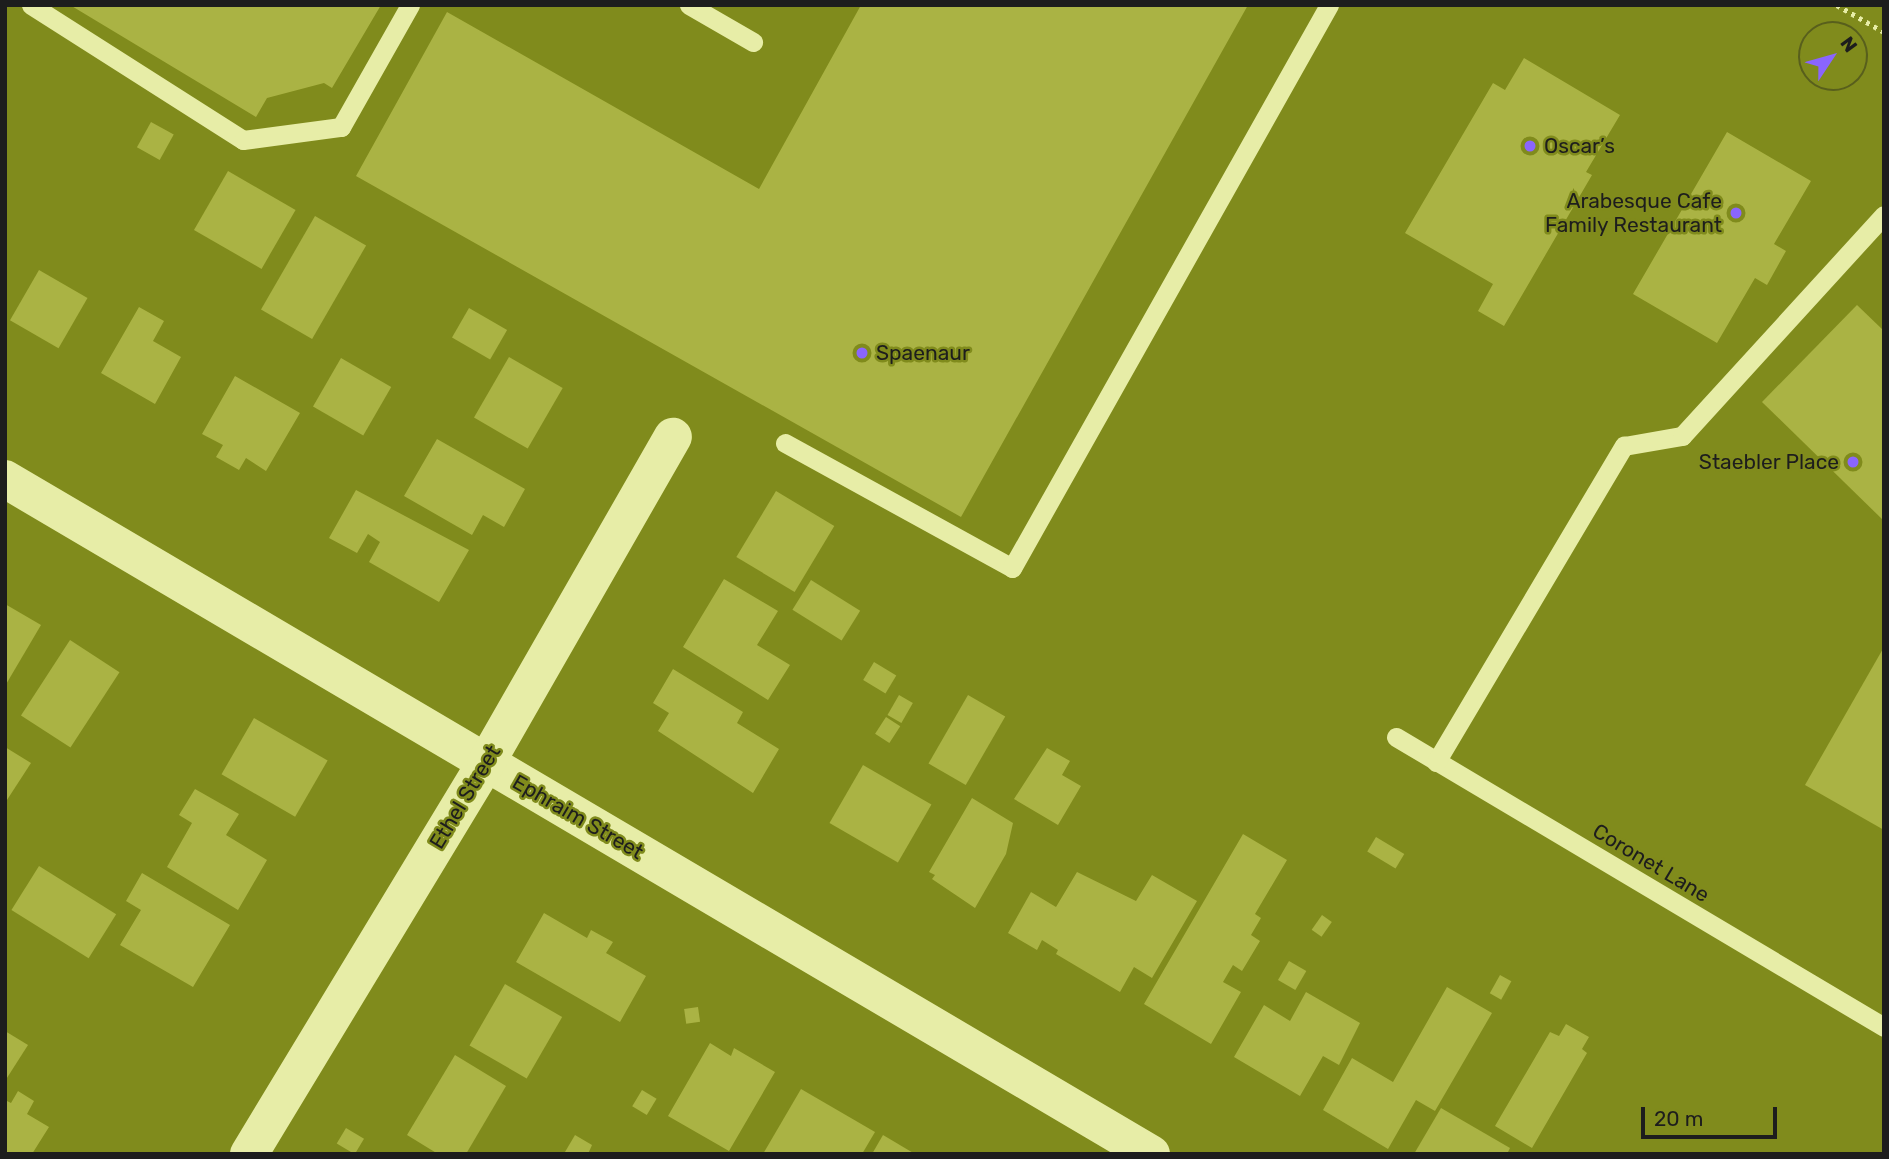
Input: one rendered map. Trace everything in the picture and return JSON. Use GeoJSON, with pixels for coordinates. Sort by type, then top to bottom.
{"type":"FeatureCollection","features":[{"type":"Feature","properties":{"kind":"street","name":"Ethel Street"},"geometry":{"type":"LineString","coordinates":[[249,1154],[486,763],[673,437]]}},
{"type":"Feature","properties":{"kind":"street","name":"Ephraim Street"},"geometry":{"type":"LineString","coordinates":[[5,479],[1151,1154]]}},
{"type":"Feature","properties":{"kind":"lane"},"geometry":{"type":"LineString","coordinates":[[31,5],[243,140],[341,127],[410,5]]}},
{"type":"Feature","properties":{"kind":"lane"},"geometry":{"type":"LineString","coordinates":[[689,5],[753,42]]}},
{"type":"Feature","properties":{"kind":"lane"},"geometry":{"type":"LineString","coordinates":[[785,443],[1012,568],[1329,5]]}},
{"type":"Feature","properties":{"kind":"lane"},"geometry":{"type":"LineString","coordinates":[[1436,762],[1624,446],[1682,436],[1884,215]]}},
{"type":"Feature","properties":{"kind":"lane","name":"Coronet Lane"},"geometry":{"type":"LineString","coordinates":[[1396,737],[1884,1027]]}},
{"type":"Feature","properties":{"kind":"path"},"geometry":{"type":"LineString","coordinates":[[1837,5],[1884,32]]}},
{"type":"Feature","properties":{"kind":"building"},"geometry":{"type":"Polygon","coordinates":[[[70,5],[381,5],[332,88],[324,83],[267,98],[256,117],[70,5]]]}},
{"type":"Feature","properties":{"kind":"building","name":"Spaenaur"},"geometry":{"type":"Polygon","coordinates":[[[861,5],[1248,5],[961,517],[356,176],[447,12],[759,189],[861,5]]]}},
{"type":"Feature","properties":{"kind":"building"},"geometry":{"type":"Polygon","coordinates":[[[1524,58],[1620,115],[1586,172],[1592,175],[1504,326],[1478,311],[1493,284],[1405,233],[1493,83],[1505,90],[1524,58]]]}},
{"type":"Feature","properties":{"kind":"building"},"geometry":{"type":"Polygon","coordinates":[[[151,122],[174,135],[160,160],[137,147],[151,122]]]}},
{"type":"Feature","properties":{"kind":"building","name":"Arabesque Cafe Family Restaurant"},"geometry":{"type":"Polygon","coordinates":[[[1727,132],[1811,181],[1774,244],[1786,251],[1767,285],[1755,278],[1717,343],[1633,294],[1727,132]]]}},
{"type":"Feature","properties":{"kind":"building"},"geometry":{"type":"Polygon","coordinates":[[[228,171],[296,210],[262,269],[194,230],[228,171]]]}},
{"type":"Feature","properties":{"kind":"building"},"geometry":{"type":"Polygon","coordinates":[[[315,216],[366,246],[312,339],[261,310],[315,216]]]}},
{"type":"Feature","properties":{"kind":"building"},"geometry":{"type":"Polygon","coordinates":[[[39,270],[87,298],[58,348],[10,320],[39,270]]]}},
{"type":"Feature","properties":{"kind":"building","name":"Staebler Place"},"geometry":{"type":"Polygon","coordinates":[[[1857,305],[1884,331],[1884,521],[1762,402],[1857,305]]]}},
{"type":"Feature","properties":{"kind":"building"},"geometry":{"type":"Polygon","coordinates":[[[139,307],[164,321],[153,341],[181,357],[155,404],[101,373],[139,307]]]}},
{"type":"Feature","properties":{"kind":"building"},"geometry":{"type":"Polygon","coordinates":[[[469,308],[507,330],[490,359],[452,337],[469,308]]]}},
{"type":"Feature","properties":{"kind":"building"},"geometry":{"type":"Polygon","coordinates":[[[509,357],[563,388],[528,449],[474,418],[509,357]]]}},
{"type":"Feature","properties":{"kind":"building"},"geometry":{"type":"Polygon","coordinates":[[[341,358],[391,387],[363,435],[313,406],[341,358]]]}},
{"type":"Feature","properties":{"kind":"building"},"geometry":{"type":"Polygon","coordinates":[[[235,376],[300,413],[266,471],[246,458],[239,470],[216,457],[223,445],[202,434],[235,376]]]}},
{"type":"Feature","properties":{"kind":"building"},"geometry":{"type":"Polygon","coordinates":[[[437,439],[525,489],[504,527],[483,515],[472,535],[404,496],[437,439]]]}},
{"type":"Feature","properties":{"kind":"building"},"geometry":{"type":"Polygon","coordinates":[[[356,490],[469,550],[439,602],[369,562],[380,542],[368,534],[357,553],[329,538],[356,490]]]}},
{"type":"Feature","properties":{"kind":"building"},"geometry":{"type":"Polygon","coordinates":[[[776,491],[834,526],[795,592],[736,557],[776,491]]]}},
{"type":"Feature","properties":{"kind":"building"},"geometry":{"type":"Polygon","coordinates":[[[724,579],[778,611],[757,645],[790,665],[768,700],[683,647],[724,579]]]}},
{"type":"Feature","properties":{"kind":"building"},"geometry":{"type":"Polygon","coordinates":[[[811,580],[860,611],[842,640],[792,610],[811,580]]]}},
{"type":"Feature","properties":{"kind":"building"},"geometry":{"type":"Polygon","coordinates":[[[5,604],[41,625],[5,686],[5,604]]]}},
{"type":"Feature","properties":{"kind":"building"},"geometry":{"type":"Polygon","coordinates":[[[70,640],[119,672],[70,748],[21,715],[70,640]]]}},
{"type":"Feature","properties":{"kind":"building"},"geometry":{"type":"Polygon","coordinates":[[[1884,647],[1884,830],[1805,785],[1884,647]]]}},
{"type":"Feature","properties":{"kind":"building"},"geometry":{"type":"Polygon","coordinates":[[[874,662],[896,675],[885,693],[863,680],[874,662]]]}},
{"type":"Feature","properties":{"kind":"building"},"geometry":{"type":"Polygon","coordinates":[[[673,669],[743,712],[737,723],[779,749],[753,793],[658,731],[669,713],[653,703],[673,669]]]}},
{"type":"Feature","properties":{"kind":"building"},"geometry":{"type":"Polygon","coordinates":[[[899,695],[913,703],[901,723],[888,715],[899,695]]]}},
{"type":"Feature","properties":{"kind":"building"},"geometry":{"type":"Polygon","coordinates":[[[968,695],[1005,716],[966,785],[928,763],[968,695]]]}},
{"type":"Feature","properties":{"kind":"building"},"geometry":{"type":"Polygon","coordinates":[[[886,717],[900,726],[889,743],[875,734],[886,717]]]}},
{"type":"Feature","properties":{"kind":"building"},"geometry":{"type":"Polygon","coordinates":[[[254,718],[328,760],[295,817],[222,774],[254,718]]]}},
{"type":"Feature","properties":{"kind":"building"},"geometry":{"type":"Polygon","coordinates":[[[5,747],[31,763],[5,803],[5,747]]]}},
{"type":"Feature","properties":{"kind":"building"},"geometry":{"type":"Polygon","coordinates":[[[1047,748],[1070,761],[1062,775],[1081,786],[1058,825],[1014,799],[1047,748]]]}},
{"type":"Feature","properties":{"kind":"building"},"geometry":{"type":"Polygon","coordinates":[[[863,765],[931,804],[898,863],[830,823],[863,765]]]}},
{"type":"Feature","properties":{"kind":"building"},"geometry":{"type":"Polygon","coordinates":[[[195,789],[239,814],[226,835],[267,860],[238,910],[167,867],[192,823],[179,815],[195,789]]]}},
{"type":"Feature","properties":{"kind":"building"},"geometry":{"type":"Polygon","coordinates":[[[972,798],[1013,823],[1006,854],[975,908],[932,879],[935,875],[929,872],[972,798]]]}},
{"type":"Feature","properties":{"kind":"building"},"geometry":{"type":"Polygon","coordinates":[[[1243,834],[1287,860],[1255,914],[1261,918],[1251,935],[1260,941],[1242,971],[1233,965],[1223,982],[1241,992],[1211,1044],[1144,1004],[1243,834]]]}},
{"type":"Feature","properties":{"kind":"building"},"geometry":{"type":"Polygon","coordinates":[[[1376,837],[1404,854],[1396,869],[1367,852],[1376,837]]]}},
{"type":"Feature","properties":{"kind":"building"},"geometry":{"type":"Polygon","coordinates":[[[39,866],[116,914],[89,958],[11,910],[39,866]]]}},
{"type":"Feature","properties":{"kind":"building"},"geometry":{"type":"Polygon","coordinates":[[[1077,872],[1136,901],[1152,875],[1197,901],[1152,978],[1134,967],[1120,992],[1056,954],[1058,950],[1042,940],[1037,950],[1008,933],[1031,892],[1056,907],[1077,872]]]}},
{"type":"Feature","properties":{"kind":"building"},"geometry":{"type":"Polygon","coordinates":[[[142,873],[230,925],[193,987],[120,945],[141,910],[126,901],[142,873]]]}},
{"type":"Feature","properties":{"kind":"building"},"geometry":{"type":"Polygon","coordinates":[[[544,913],[587,938],[591,930],[613,942],[606,953],[646,976],[620,1022],[516,962],[544,913]]]}},
{"type":"Feature","properties":{"kind":"building"},"geometry":{"type":"Polygon","coordinates":[[[1322,915],[1332,922],[1322,937],[1312,930],[1322,915]]]}},
{"type":"Feature","properties":{"kind":"building"},"geometry":{"type":"Polygon","coordinates":[[[1289,961],[1306,971],[1295,990],[1278,980],[1289,961]]]}},
{"type":"Feature","properties":{"kind":"building"},"geometry":{"type":"Polygon","coordinates":[[[1500,975],[1511,981],[1501,1000],[1490,993],[1500,975]]]}},
{"type":"Feature","properties":{"kind":"building"},"geometry":{"type":"Polygon","coordinates":[[[505,984],[562,1017],[527,1078],[470,1045],[505,984]]]}},
{"type":"Feature","properties":{"kind":"building"},"geometry":{"type":"Polygon","coordinates":[[[1447,987],[1492,1013],[1435,1111],[1416,1100],[1388,1149],[1323,1110],[1352,1058],[1393,1082],[1447,987]]]}},
{"type":"Feature","properties":{"kind":"building"},"geometry":{"type":"Polygon","coordinates":[[[1306,992],[1360,1023],[1339,1065],[1323,1056],[1300,1096],[1234,1057],[1264,1005],[1290,1021],[1306,992]]]}},
{"type":"Feature","properties":{"kind":"building"},"geometry":{"type":"Polygon","coordinates":[[[698,1007],[700,1022],[686,1024],[684,1009],[698,1007]]]}},
{"type":"Feature","properties":{"kind":"building"},"geometry":{"type":"Polygon","coordinates":[[[1566,1024],[1589,1037],[1582,1049],[1587,1053],[1532,1148],[1495,1126],[1550,1032],[1559,1036],[1566,1024]]]}},
{"type":"Feature","properties":{"kind":"building"},"geometry":{"type":"Polygon","coordinates":[[[5,1031],[28,1045],[5,1081],[5,1031]]]}},
{"type":"Feature","properties":{"kind":"building"},"geometry":{"type":"Polygon","coordinates":[[[710,1043],[731,1056],[734,1048],[775,1072],[729,1151],[668,1116],[710,1043]]]}},
{"type":"Feature","properties":{"kind":"building"},"geometry":{"type":"Polygon","coordinates":[[[455,1055],[506,1086],[466,1154],[438,1154],[407,1135],[455,1055]]]}},
{"type":"Feature","properties":{"kind":"building"},"geometry":{"type":"Polygon","coordinates":[[[801,1089],[875,1132],[862,1154],[763,1154],[801,1089]]]}},
{"type":"Feature","properties":{"kind":"building"},"geometry":{"type":"Polygon","coordinates":[[[642,1090],[657,1099],[647,1115],[632,1106],[642,1090]]]}},
{"type":"Feature","properties":{"kind":"building"},"geometry":{"type":"Polygon","coordinates":[[[18,1091],[34,1101],[27,1114],[49,1127],[32,1154],[5,1154],[5,1100],[11,1103],[18,1091]]]}},
{"type":"Feature","properties":{"kind":"building"},"geometry":{"type":"Polygon","coordinates":[[[1441,1108],[1510,1148],[1507,1154],[1414,1154],[1441,1108]]]}},
{"type":"Feature","properties":{"kind":"building"},"geometry":{"type":"Polygon","coordinates":[[[346,1128],[364,1139],[355,1154],[337,1143],[346,1128]]]}},
{"type":"Feature","properties":{"kind":"building"},"geometry":{"type":"Polygon","coordinates":[[[575,1135],[592,1145],[588,1154],[565,1152],[575,1135]]]}},
{"type":"Feature","properties":{"kind":"building"},"geometry":{"type":"Polygon","coordinates":[[[883,1135],[915,1154],[872,1154],[883,1135]]]}},
{"type":"Feature","properties":{"kind":"place","name":"Oscar’s"},"geometry":{"type":"Point","coordinates":[1530,146]}},
{"type":"Feature","properties":{"kind":"place","name":"Arabesque Cafe Family Restaurant"},"geometry":{"type":"Point","coordinates":[1736,213]}},
{"type":"Feature","properties":{"kind":"place","name":"Spaenaur"},"geometry":{"type":"Point","coordinates":[862,353]}},
{"type":"Feature","properties":{"kind":"place","name":"Staebler Place"},"geometry":{"type":"Point","coordinates":[1853,462]}}]}
